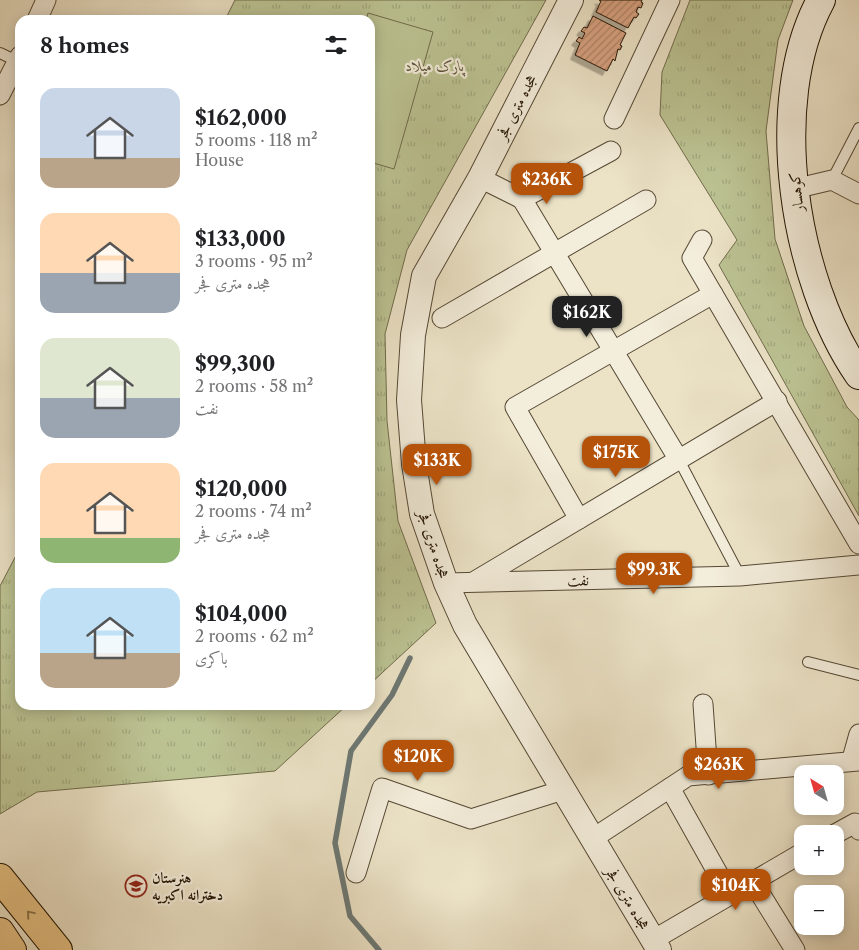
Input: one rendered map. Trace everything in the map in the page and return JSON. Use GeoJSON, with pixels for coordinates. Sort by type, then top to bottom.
{"type":"FeatureCollection","features":[{"type":"Feature","properties":{"kind":"main road","name":"کوهسار"},"geometry":{"type":"LineString","coordinates":[[821,0],[808,23],[798,60],[793,94],[794,190],[802,237],[819,296],[843,352],[859,375]]}},
{"type":"Feature","properties":{"kind":"main road"},"geometry":{"type":"LineString","coordinates":[[0,878],[58,950]]}},
{"type":"Feature","properties":{"kind":"main road"},"geometry":{"type":"LineString","coordinates":[[0,932],[12,950]]}},
{"type":"Feature","properties":{"kind":"street"},"geometry":{"type":"LineString","coordinates":[[39,15],[46,0]]}},
{"type":"Feature","properties":{"kind":"street","name":"هجده متری فجر"},"geometry":{"type":"LineString","coordinates":[[571,0],[480,178],[424,276],[413,335],[409,400],[414,464],[422,514],[446,584],[465,625],[656,945]]}},
{"type":"Feature","properties":{"kind":"street"},"geometry":{"type":"LineString","coordinates":[[614,119],[670,0]]}},
{"type":"Feature","properties":{"kind":"street"},"geometry":{"type":"LineString","coordinates":[[0,96],[15,67]]}},
{"type":"Feature","properties":{"kind":"street"},"geometry":{"type":"LineString","coordinates":[[522,199],[611,151]]}},
{"type":"Feature","properties":{"kind":"street"},"geometry":{"type":"LineString","coordinates":[[480,178],[522,199],[679,460]]}},
{"type":"Feature","properties":{"kind":"street"},"geometry":{"type":"LineString","coordinates":[[794,190],[832,180],[859,194]]}},
{"type":"Feature","properties":{"kind":"street"},"geometry":{"type":"LineString","coordinates":[[442,318],[646,200]]}},
{"type":"Feature","properties":{"kind":"street"},"geometry":{"type":"LineString","coordinates":[[702,240],[692,258],[859,544]]}},
{"type":"Feature","properties":{"kind":"street"},"geometry":{"type":"LineString","coordinates":[[579,520],[515,407],[713,294]]}},
{"type":"Feature","properties":{"kind":"street"},"geometry":{"type":"LineString","coordinates":[[473,583],[777,401]]}},
{"type":"Feature","properties":{"kind":"street","name":"نفت"},"geometry":{"type":"LineString","coordinates":[[446,584],[740,576],[859,565]]}},
{"type":"Feature","properties":{"kind":"street"},"geometry":{"type":"LineString","coordinates":[[703,704],[708,775]]}},
{"type":"Feature","properties":{"kind":"street"},"geometry":{"type":"LineString","coordinates":[[592,839],[688,776],[855,760],[859,734]]}},
{"type":"Feature","properties":{"kind":"street"},"geometry":{"type":"LineString","coordinates":[[356,872],[382,788],[472,819],[563,790]]}},
{"type":"Feature","properties":{"kind":"street"},"geometry":{"type":"LineString","coordinates":[[670,788],[730,895]]}},
{"type":"Feature","properties":{"kind":"street"},"geometry":{"type":"LineString","coordinates":[[844,831],[857,826]]}},
{"type":"Feature","properties":{"kind":"street"},"geometry":{"type":"LineString","coordinates":[[656,945],[730,895],[794,858]]}},
{"type":"Feature","properties":{"kind":"street"},"geometry":{"type":"LineString","coordinates":[[753,882],[795,950]]}},
{"type":"Feature","properties":{"kind":"lane"},"geometry":{"type":"LineString","coordinates":[[0,53],[15,58]]}},
{"type":"Feature","properties":{"kind":"lane"},"geometry":{"type":"LineString","coordinates":[[832,180],[859,128]]}},
{"type":"Feature","properties":{"kind":"lane"},"geometry":{"type":"LineString","coordinates":[[679,460],[740,576]]}},
{"type":"Feature","properties":{"kind":"lane"},"geometry":{"type":"LineString","coordinates":[[808,662],[859,675]]}},
{"type":"Feature","properties":{"kind":"green space","name":"پارک میلاد"},"geometry":{"type":"Polygon","coordinates":[[[235,0],[546,0],[407,250],[385,334],[387,421],[398,521],[436,623],[375,679],[375,15],[228,15],[235,0]]]}},
{"type":"Feature","properties":{"kind":"green space"},"geometry":{"type":"Polygon","coordinates":[[[690,0],[793,0],[778,40],[766,131],[775,239],[804,326],[847,407],[859,420],[859,516],[719,265],[737,240],[660,115],[662,72],[690,0]]]}},
{"type":"Feature","properties":{"kind":"green space"},"geometry":{"type":"Polygon","coordinates":[[[375,15],[433,32],[394,169],[375,163],[375,15]]]}},
{"type":"Feature","properties":{"kind":"green space"},"geometry":{"type":"Polygon","coordinates":[[[15,558],[15,710],[342,710],[275,771],[37,792],[0,814],[0,586],[15,558]]]}},
{"type":"Feature","properties":{"kind":"building"},"geometry":{"type":"Polygon","coordinates":[[[599,0],[642,0],[641,2],[643,3],[636,12],[639,14],[636,18],[634,17],[628,28],[596,12],[601,1],[599,0]]]}},
{"type":"Feature","properties":{"kind":"building"},"geometry":{"type":"Polygon","coordinates":[[[593,16],[626,33],[620,45],[622,46],[620,50],[618,49],[615,61],[613,59],[607,71],[575,55],[580,43],[576,41],[579,37],[582,39],[585,33],[581,31],[584,27],[587,28],[593,16]]]}},
{"type":"Feature","properties":{"kind":"waterway"},"geometry":{"type":"LineString","coordinates":[[379,950],[350,916],[335,843],[351,751],[392,695],[410,658]]}},
{"type":"Feature","properties":{"kind":"place","name":"هنرستان دخترانه اکبریه"},"geometry":{"type":"Point","coordinates":[136,886]}}]}
